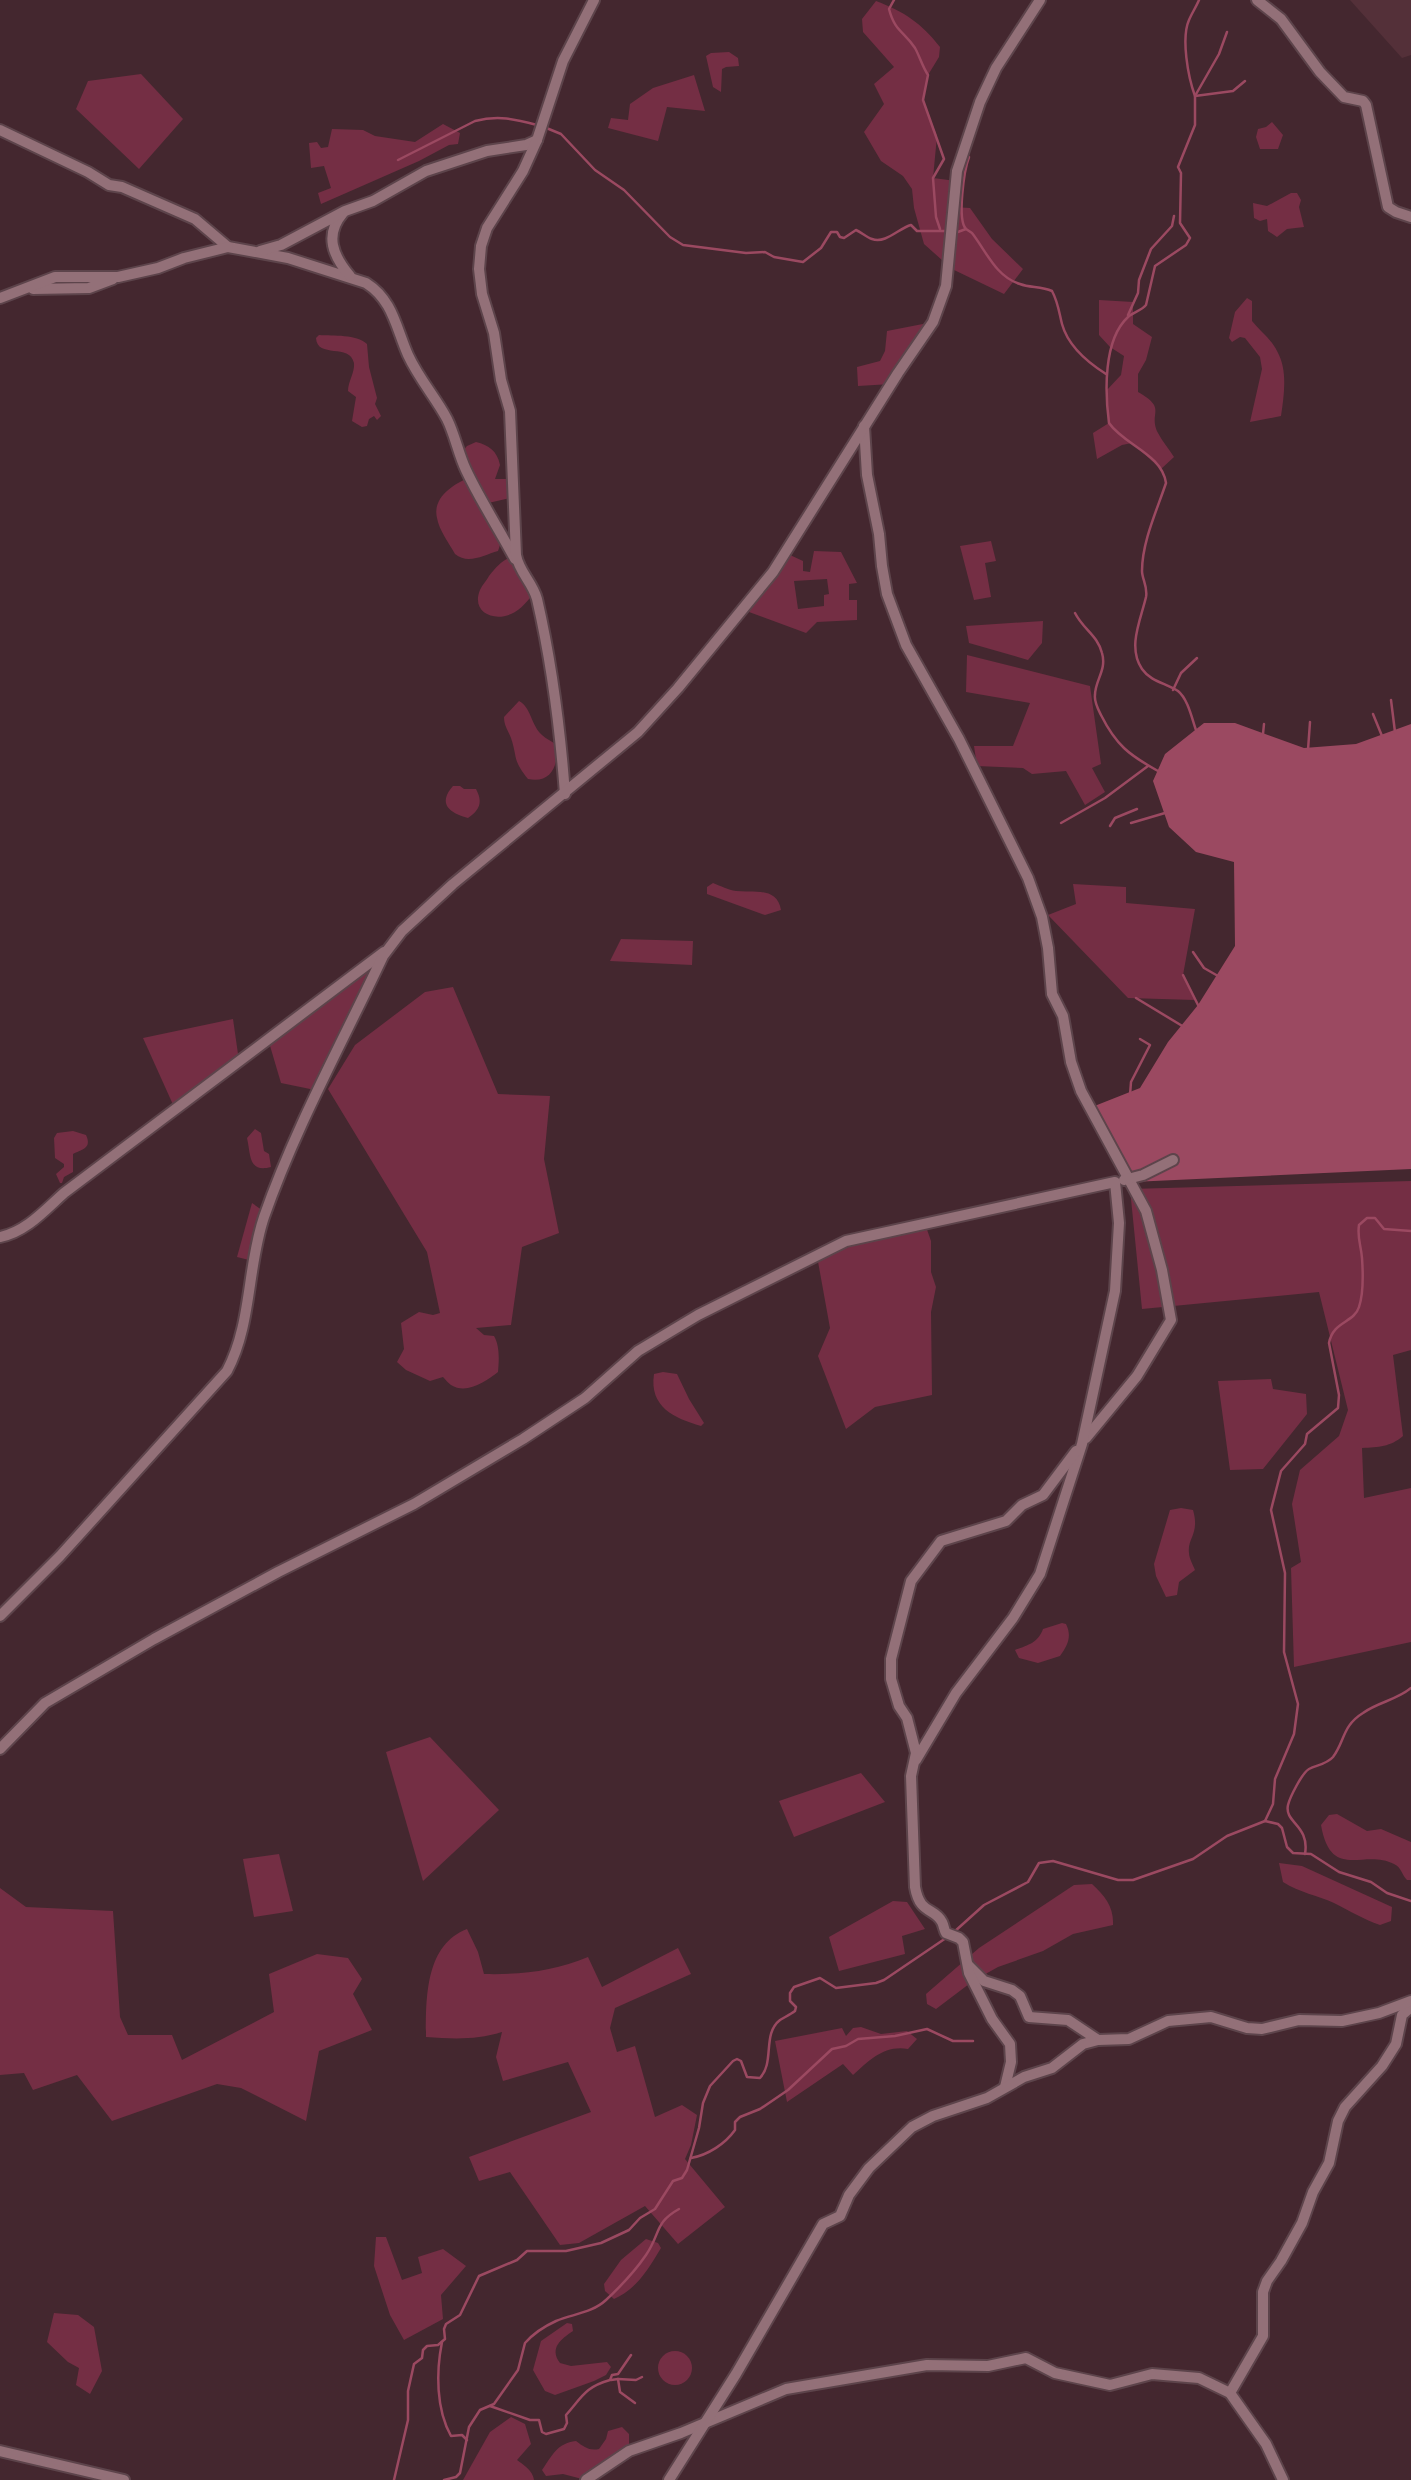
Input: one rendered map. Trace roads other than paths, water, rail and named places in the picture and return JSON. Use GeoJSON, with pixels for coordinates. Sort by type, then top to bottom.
{"type":"FeatureCollection","features":[{"type":"Feature","properties":{"kind":"street"},"geometry":{"type":"LineString","coordinates":[[518,564],[510,411],[500,380],[494,333],[482,294],[479,269],[481,246],[487,228],[523,171],[537,140],[563,61],[594,0]]}},
{"type":"Feature","properties":{"kind":"street"},"geometry":{"type":"LineString","coordinates":[[0,1616],[60,1556],[227,1371],[243,1325],[256,1241],[289,1152],[389,948],[402,931],[453,884],[638,733],[774,572],[864,426],[933,321],[946,286],[957,171],[980,102],[996,68],[1040,0]]}},
{"type":"Feature","properties":{"kind":"street"},"geometry":{"type":"LineString","coordinates":[[1257,0],[1281,19],[1320,72],[1344,97],[1363,101],[1366,105],[1388,207],[1411,217]]}},
{"type":"Feature","properties":{"kind":"street"},"geometry":{"type":"LineString","coordinates":[[0,130],[88,172],[109,186],[122,187],[195,219],[228,247]]}},
{"type":"Feature","properties":{"kind":"street"},"geometry":{"type":"LineString","coordinates":[[257,252],[281,244],[345,211],[373,201],[426,171],[487,151],[526,145],[537,140]]}},
{"type":"Feature","properties":{"kind":"street"},"geometry":{"type":"LineString","coordinates":[[345,211],[331,236],[332,247],[351,278]]}},
{"type":"Feature","properties":{"kind":"street"},"geometry":{"type":"LineString","coordinates":[[0,298],[55,277],[118,277],[228,247],[288,258],[351,278],[366,283],[385,298],[408,355],[428,392],[446,417],[465,468],[535,592],[559,715],[565,793]]}},
{"type":"Feature","properties":{"kind":"street"},"geometry":{"type":"LineString","coordinates":[[864,426],[866,475],[877,522],[887,594],[906,645],[959,738],[1028,878],[1042,917],[1052,994],[1063,1016],[1074,1073],[1146,1211],[1162,1270],[1171,1320],[1137,1376],[1043,1495],[1022,1505],[1006,1521],[941,1541],[915,1573],[906,1596],[891,1659],[891,1679],[899,1706],[907,1718],[916,1760]]}},
{"type":"Feature","properties":{"kind":"street"},"geometry":{"type":"LineString","coordinates":[[0,1237],[14,1234],[26,1226],[64,1193],[389,948]]}},
{"type":"Feature","properties":{"kind":"street"},"geometry":{"type":"LineString","coordinates":[[0,1749],[46,1703],[154,1639],[278,1572],[414,1504],[585,1398],[638,1351],[698,1315],[846,1241],[1128,1179],[1143,1175],[1173,1160]]}},
{"type":"Feature","properties":{"kind":"street"},"geometry":{"type":"LineString","coordinates":[[1005,2087],[1011,2062],[1010,2045],[992,2019],[968,1973],[963,1942],[946,1933],[942,1922],[924,1909],[917,1897],[911,1776],[916,1760],[956,1693],[1013,1618],[1040,1574],[1082,1444],[1115,1291],[1119,1223],[1115,1182]]}},
{"type":"Feature","properties":{"kind":"street"},"geometry":{"type":"LineString","coordinates":[[968,1965],[984,1981],[1020,1996],[1029,2017],[1068,2020],[1098,2040]]}},
{"type":"Feature","properties":{"kind":"street"},"geometry":{"type":"LineString","coordinates":[[669,2480],[736,2374],[823,2224],[840,2216],[849,2195],[869,2168],[912,2127],[933,2116],[987,2098],[1024,2077],[1052,2068],[1083,2044],[1098,2040],[1121,2041],[1168,2021],[1211,2017],[1247,2028],[1262,2029],[1299,2020],[1342,2021],[1378,2013],[1411,2001]]}},
{"type":"Feature","properties":{"kind":"street"},"geometry":{"type":"LineString","coordinates":[[1230,2393],[1263,2336],[1264,2291],[1267,2281],[1302,2223],[1313,2192],[1329,2163],[1338,2121],[1345,2108],[1382,2066],[1396,2044],[1402,2015],[1411,2007]]}},
{"type":"Feature","properties":{"kind":"street"},"geometry":{"type":"LineString","coordinates":[[586,2480],[629,2451],[800,2386],[927,2365],[988,2365],[1021,2358],[1032,2360],[1055,2373],[1110,2385],[1152,2374],[1199,2378],[1230,2393],[1266,2444],[1283,2480]]}},
{"type":"Feature","properties":{"kind":"street"},"geometry":{"type":"LineString","coordinates":[[0,2451],[124,2480]]}},
{"type":"Feature","properties":{"kind":"street"},"geometry":{"type":"LineString","coordinates":[[0,2459],[38,2460]]}},
{"type":"Feature","properties":{"kind":"waterway"},"geometry":{"type":"LineString","coordinates":[[894,0],[889,9],[891,17],[915,48],[928,75],[923,100],[944,159],[933,178],[936,217],[940,229]]}},
{"type":"Feature","properties":{"kind":"waterway"},"geometry":{"type":"LineString","coordinates":[[1199,0],[1189,20],[1186,37],[1188,68],[1195,96],[1233,91],[1245,81]]}},
{"type":"Feature","properties":{"kind":"waterway"},"geometry":{"type":"LineString","coordinates":[[1196,730],[1187,704],[1178,691],[1150,677],[1138,660],[1136,633],[1146,593],[1142,574],[1144,549],[1166,483],[1158,464],[1109,423],[1107,382],[1114,339],[1128,317],[1146,305],[1155,266],[1186,245],[1190,238],[1180,223],[1181,173],[1178,167],[1195,125],[1195,96],[1219,54],[1227,32]]}},
{"type":"Feature","properties":{"kind":"waterway"},"geometry":{"type":"LineString","coordinates":[[398,160],[475,121],[506,118],[537,125]]}},
{"type":"Feature","properties":{"kind":"waterway"},"geometry":{"type":"LineString","coordinates":[[544,127],[561,134],[595,170],[624,190],[670,237],[683,245],[746,253],[765,252],[774,257],[803,262],[821,248],[831,232],[837,232],[844,238],[856,230],[877,240],[887,238],[911,225],[917,231],[949,231]]}},
{"type":"Feature","properties":{"kind":"waterway"},"geometry":{"type":"LineString","coordinates":[[966,229],[962,206],[963,183],[969,157]]}},
{"type":"Feature","properties":{"kind":"waterway"},"geometry":{"type":"LineString","coordinates":[[1128,315],[1138,293],[1139,280],[1151,249],[1172,226],[1174,216]]}},
{"type":"Feature","properties":{"kind":"waterway"},"geometry":{"type":"LineString","coordinates":[[955,233],[966,229],[972,233],[992,263],[1012,281],[1052,291],[1069,339],[1085,359],[1106,374]]}},
{"type":"Feature","properties":{"kind":"waterway"},"geometry":{"type":"LineString","coordinates":[[1075,613],[1102,653],[1103,665],[1095,698],[1101,715],[1124,748],[1158,771]]}},
{"type":"Feature","properties":{"kind":"waterway"},"geometry":{"type":"LineString","coordinates":[[1173,690],[1181,673],[1197,658]]}},
{"type":"Feature","properties":{"kind":"waterway"},"geometry":{"type":"LineString","coordinates":[[1391,700],[1395,732]]}},
{"type":"Feature","properties":{"kind":"waterway"},"geometry":{"type":"LineString","coordinates":[[1373,714],[1382,736]]}},
{"type":"Feature","properties":{"kind":"waterway"},"geometry":{"type":"LineString","coordinates":[[1308,750],[1310,722]]}},
{"type":"Feature","properties":{"kind":"waterway"},"geometry":{"type":"LineString","coordinates":[[1263,734],[1264,724]]}},
{"type":"Feature","properties":{"kind":"waterway"},"geometry":{"type":"LineString","coordinates":[[1061,823],[1105,798],[1148,766]]}},
{"type":"Feature","properties":{"kind":"waterway"},"geometry":{"type":"LineString","coordinates":[[1110,826],[1115,818],[1137,809]]}},
{"type":"Feature","properties":{"kind":"waterway"},"geometry":{"type":"LineString","coordinates":[[1131,823],[1165,813]]}},
{"type":"Feature","properties":{"kind":"waterway"},"geometry":{"type":"LineString","coordinates":[[1193,952],[1204,968],[1218,976]]}},
{"type":"Feature","properties":{"kind":"waterway"},"geometry":{"type":"LineString","coordinates":[[1183,975],[1199,1007]]}},
{"type":"Feature","properties":{"kind":"waterway"},"geometry":{"type":"LineString","coordinates":[[1136,998],[1184,1027]]}},
{"type":"Feature","properties":{"kind":"waterway"},"geometry":{"type":"LineString","coordinates":[[1130,1095],[1131,1082],[1150,1045],[1140,1039]]}},
{"type":"Feature","properties":{"kind":"waterway"},"geometry":{"type":"LineString","coordinates":[[1265,1821],[1273,1804],[1275,1779],[1294,1734],[1298,1704],[1284,1652],[1285,1573],[1271,1510],[1281,1471],[1305,1444],[1307,1434],[1338,1408],[1339,1395],[1329,1343],[1335,1330],[1353,1316],[1361,1301],[1363,1276],[1359,1225],[1367,1218],[1375,1218],[1384,1229],[1411,1231]]}},
{"type":"Feature","properties":{"kind":"waterway"},"geometry":{"type":"LineString","coordinates":[[1305,1854],[1304,1837],[1288,1811],[1289,1801],[1300,1780],[1306,1771],[1333,1757],[1347,1728],[1356,1718],[1411,1688]]}},
{"type":"Feature","properties":{"kind":"waterway"},"geometry":{"type":"LineString","coordinates":[[954,1932],[984,1905],[1028,1882],[1039,1863],[1053,1861],[1118,1880],[1133,1880],[1193,1859],[1227,1836],[1265,1821],[1278,1824],[1282,1828],[1287,1847],[1293,1853],[1311,1854],[1339,1872],[1371,1882],[1387,1893],[1411,1901]]}},
{"type":"Feature","properties":{"kind":"waterway"},"geometry":{"type":"LineString","coordinates":[[394,2480],[408,2420],[408,2391],[414,2364],[422,2358],[423,2350],[427,2346],[438,2345],[445,2339],[446,2324],[460,2315],[479,2276],[517,2260],[527,2251],[566,2251],[601,2243],[629,2230],[640,2218],[655,2209],[673,2181],[682,2178],[687,2170],[703,2103],[710,2086],[737,2059],[741,2061],[747,2077],[760,2078],[767,2064],[771,2033],[780,2020],[795,2011],[796,2007],[790,2001],[790,1993],[794,1987],[820,1978],[836,1988],[876,1983],[946,1938]]}},
{"type":"Feature","properties":{"kind":"waterway"},"geometry":{"type":"LineString","coordinates":[[691,2158],[710,2152],[721,2144],[735,2130],[735,2122],[740,2117],[760,2109],[788,2090],[832,2049],[846,2046],[858,2039],[895,2036],[927,2029],[953,2041],[973,2041]]}},
{"type":"Feature","properties":{"kind":"waterway"},"geometry":{"type":"LineString","coordinates":[[444,2480],[460,2473],[469,2427],[480,2410],[494,2404],[518,2370],[525,2343],[552,2323],[589,2311],[606,2300],[642,2261],[665,2219],[679,2209]]}},
{"type":"Feature","properties":{"kind":"waterway"},"geometry":{"type":"LineString","coordinates":[[442,2342],[438,2378],[442,2414],[451,2436],[462,2435],[467,2440]]}},
{"type":"Feature","properties":{"kind":"waterway"},"geometry":{"type":"LineString","coordinates":[[490,2406],[530,2420],[539,2420],[542,2432],[546,2434],[564,2429],[567,2423],[566,2415],[580,2398],[589,2389],[618,2374],[631,2355]]}},
{"type":"Feature","properties":{"kind":"waterway"},"geometry":{"type":"LineString","coordinates":[[618,2379],[636,2380],[642,2377]]}},
{"type":"Feature","properties":{"kind":"waterway"},"geometry":{"type":"LineString","coordinates":[[611,2380],[618,2379],[620,2392],[635,2403]]}}]}
